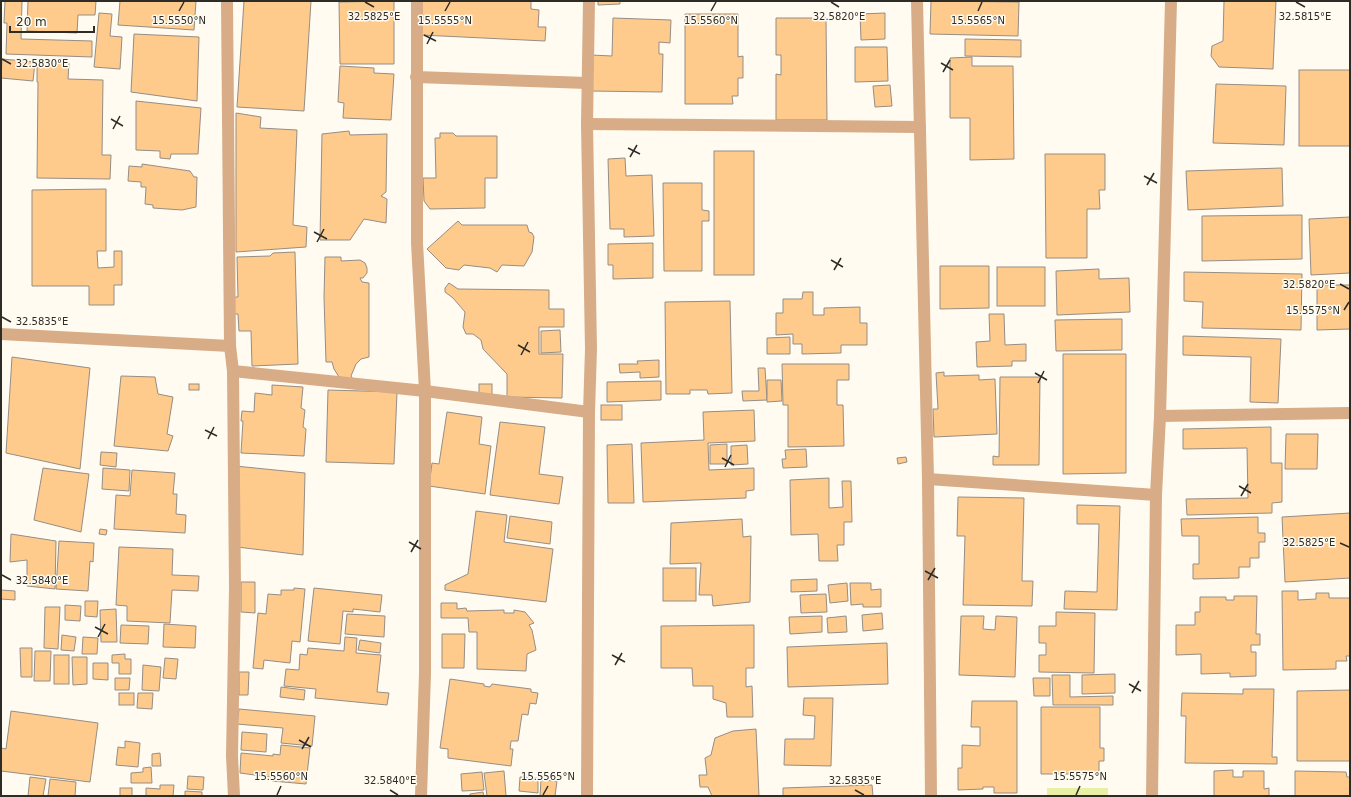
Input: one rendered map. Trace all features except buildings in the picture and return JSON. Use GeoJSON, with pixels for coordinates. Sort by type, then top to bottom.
{"type":"FeatureCollection","features":[{"type":"Feature","properties":{"kind":"street"},"geometry":{"type":"LineString","coordinates":[[227,1],[230,346],[233,372],[235,587],[232,756],[234,796]]}},
{"type":"Feature","properties":{"kind":"street"},"geometry":{"type":"LineString","coordinates":[[417,1],[417,243],[425,391],[425,673],[421,796]]}},
{"type":"Feature","properties":{"kind":"street"},"geometry":{"type":"LineString","coordinates":[[586,796],[589,412],[591,349],[587,124],[588,1]]}},
{"type":"Feature","properties":{"kind":"street"},"geometry":{"type":"LineString","coordinates":[[917,1],[928,479],[931,796]]}},
{"type":"Feature","properties":{"kind":"street"},"geometry":{"type":"LineString","coordinates":[[1152,796],[1156,495],[1160,416],[1171,1]]}},
{"type":"Feature","properties":{"kind":"street"},"geometry":{"type":"LineString","coordinates":[[416,77],[587,84]]}},
{"type":"Feature","properties":{"kind":"street"},"geometry":{"type":"LineString","coordinates":[[587,124],[920,127]]}},
{"type":"Feature","properties":{"kind":"street"},"geometry":{"type":"LineString","coordinates":[[1,334],[230,346]]}},
{"type":"Feature","properties":{"kind":"street"},"geometry":{"type":"LineString","coordinates":[[233,372],[425,391],[589,412]]}},
{"type":"Feature","properties":{"kind":"street"},"geometry":{"type":"LineString","coordinates":[[1160,416],[1350,413]]}},
{"type":"Feature","properties":{"kind":"street"},"geometry":{"type":"LineString","coordinates":[[928,479],[1156,495]]}},
{"type":"Feature","properties":{"kind":"green space"},"geometry":{"type":"Polygon","coordinates":[[[1047,788],[1108,788],[1108,796],[1047,796],[1047,788]]]}}]}
